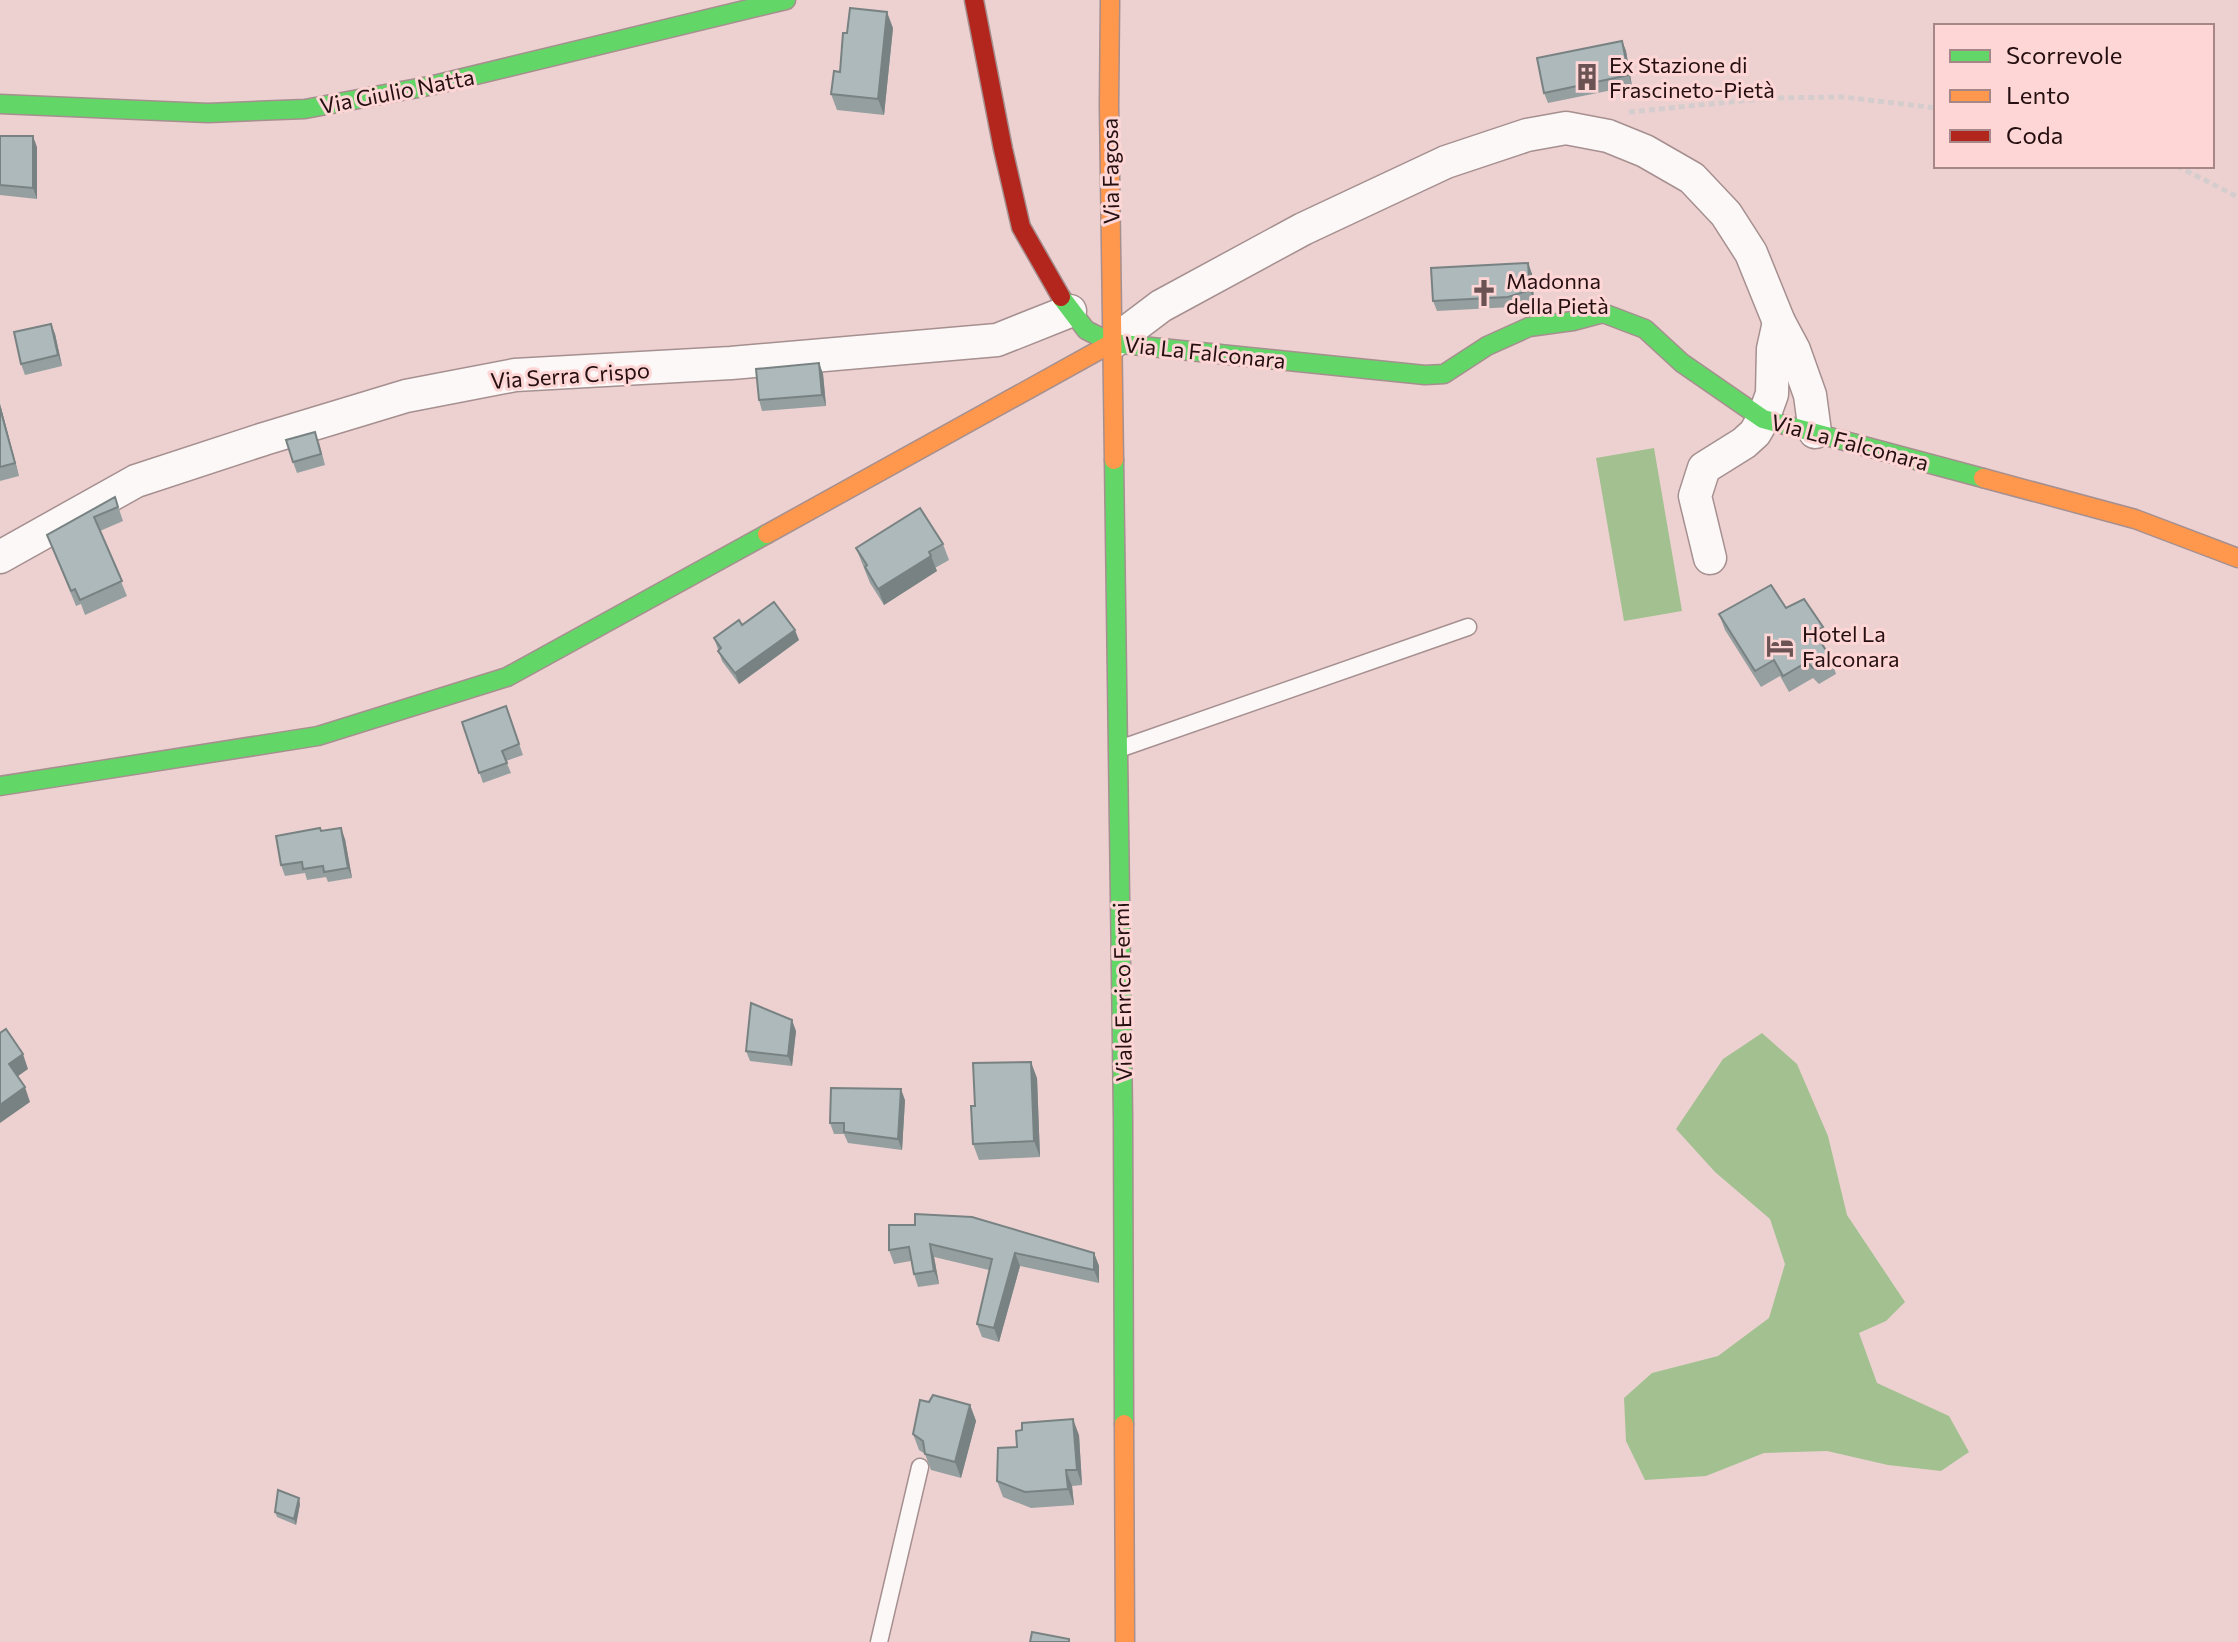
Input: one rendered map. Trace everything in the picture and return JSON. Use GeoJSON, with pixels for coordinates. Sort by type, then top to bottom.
{"type":"FeatureCollection","features":[{"type":"Feature","properties":{"kind":"street","name":"Via Giulio Natta"},"geometry":{"type":"LineString","coordinates":[[0,104],[208,113],[305,109],[434,85],[786,0]]}},
{"type":"Feature","properties":{"kind":"street"},"geometry":{"type":"LineString","coordinates":[[974,0],[1021,227],[1070,311],[1086,330],[1112,343]]}},
{"type":"Feature","properties":{"kind":"street","name":"Via Fagosa"},"geometry":{"type":"LineString","coordinates":[[1110,0],[1112,343]]}},
{"type":"Feature","properties":{"kind":"street"},"geometry":{"type":"LineString","coordinates":[[1092,36],[1109,105]]}},
{"type":"Feature","properties":{"kind":"street"},"geometry":{"type":"LineString","coordinates":[[0,786],[318,736],[507,677],[1112,343],[1161,306],[1317,222],[1446,162],[1527,135],[1566,128],[1608,136],[1645,151],[1692,178],[1726,214],[1751,253],[1794,350],[1810,395],[1815,432]]}},
{"type":"Feature","properties":{"kind":"street","name":"Via Serra Crispo"},"geometry":{"type":"LineString","coordinates":[[0,557],[136,481],[406,396],[515,375],[731,363],[997,340],[1070,311]]}},
{"type":"Feature","properties":{"kind":"street","name":"Via La Falconara"},"geometry":{"type":"LineString","coordinates":[[1112,343],[1434,375],[1444,374],[1487,346],[1529,327],[1603,313],[1645,329],[1682,363],[1763,419],[2135,519],[2238,558]]}},
{"type":"Feature","properties":{"kind":"street"},"geometry":{"type":"LineString","coordinates":[[1710,558],[1695,496],[1704,468],[1744,443],[1755,433],[1763,419],[1772,394],[1773,349],[1779,322]]}},
{"type":"Feature","properties":{"kind":"street","name":"Viale Enrico Fermi"},"geometry":{"type":"LineString","coordinates":[[1112,343],[1123,1117],[1125,1642]]}},
{"type":"Feature","properties":{"kind":"lane"},"geometry":{"type":"LineString","coordinates":[[1118,750],[1468,627]]}},
{"type":"Feature","properties":{"kind":"lane"},"geometry":{"type":"LineString","coordinates":[[879,1642],[920,1467]]}},
{"type":"Feature","properties":{"kind":"path"},"geometry":{"type":"LineString","coordinates":[[1620,114],[1771,98],[1843,97],[1934,108]]}},
{"type":"Feature","properties":{"kind":"path"},"geometry":{"type":"LineString","coordinates":[[2181,168],[2238,197]]}},
{"type":"Feature","properties":{"kind":"shaded area"},"geometry":{"type":"Polygon","coordinates":[[[1654,448],[1682,611],[1624,621],[1596,458],[1654,448]]]}},
{"type":"Feature","properties":{"kind":"shaded area"},"geometry":{"type":"Polygon","coordinates":[[[1762,1033],[1797,1064],[1828,1136],[1847,1215],[1905,1302],[1886,1321],[1859,1333],[1877,1383],[1949,1416],[1969,1452],[1941,1471],[1888,1465],[1827,1451],[1764,1453],[1706,1476],[1645,1480],[1626,1441],[1624,1398],[1652,1373],[1718,1356],[1769,1318],[1785,1264],[1770,1219],[1715,1172],[1676,1129],[1723,1059],[1762,1033]]]}},
{"type":"Feature","properties":{"kind":"building"},"geometry":{"type":"Polygon","coordinates":[[[850,8],[887,12],[878,99],[831,94],[834,71],[840,72],[843,33],[847,33],[850,8]]]}},
{"type":"Feature","properties":{"kind":"building","name":"Ex Stazione di Frascineto-Pietà"},"geometry":{"type":"Polygon","coordinates":[[[1622,41],[1629,75],[1544,93],[1537,58],[1622,41]]]}},
{"type":"Feature","properties":{"kind":"building"},"geometry":{"type":"Polygon","coordinates":[[[0,136],[33,136],[33,188],[0,185],[0,136]]]}},
{"type":"Feature","properties":{"kind":"building","name":"Madonna della Pietà"},"geometry":{"type":"Polygon","coordinates":[[[1528,263],[1530,290],[1508,297],[1433,301],[1431,268],[1528,263]]]}},
{"type":"Feature","properties":{"kind":"building"},"geometry":{"type":"Polygon","coordinates":[[[51,324],[58,355],[21,364],[14,332],[51,324]]]}},
{"type":"Feature","properties":{"kind":"building"},"geometry":{"type":"Polygon","coordinates":[[[819,363],[822,395],[759,400],[756,369],[819,363]]]}},
{"type":"Feature","properties":{"kind":"building"},"geometry":{"type":"Polygon","coordinates":[[[0,408],[15,463],[0,467],[0,408]]]}},
{"type":"Feature","properties":{"kind":"building"},"geometry":{"type":"Polygon","coordinates":[[[315,432],[321,454],[293,462],[286,440],[315,432]]]}},
{"type":"Feature","properties":{"kind":"building"},"geometry":{"type":"Polygon","coordinates":[[[115,497],[118,507],[94,517],[122,581],[80,600],[75,589],[71,591],[47,535],[115,497]]]}},
{"type":"Feature","properties":{"kind":"building"},"geometry":{"type":"Polygon","coordinates":[[[920,508],[943,544],[929,552],[931,556],[878,589],[856,548],[920,508]]]}},
{"type":"Feature","properties":{"kind":"building","name":"Hotel La Falconara"},"geometry":{"type":"Polygon","coordinates":[[[1771,585],[1786,608],[1804,599],[1823,627],[1814,632],[1831,658],[1813,668],[1807,662],[1783,676],[1774,660],[1755,671],[1719,614],[1771,585]]]}},
{"type":"Feature","properties":{"kind":"building"},"geometry":{"type":"Polygon","coordinates":[[[774,602],[795,630],[735,673],[718,651],[721,648],[714,638],[739,620],[742,625],[774,602]]]}},
{"type":"Feature","properties":{"kind":"building"},"geometry":{"type":"Polygon","coordinates":[[[506,706],[519,744],[502,751],[507,763],[479,773],[462,722],[506,706]]]}},
{"type":"Feature","properties":{"kind":"building"},"geometry":{"type":"Polygon","coordinates":[[[320,828],[321,831],[341,828],[348,868],[324,872],[323,866],[303,869],[302,862],[281,865],[276,836],[320,828]]]}},
{"type":"Feature","properties":{"kind":"building"},"geometry":{"type":"Polygon","coordinates":[[[751,1003],[792,1020],[788,1056],[746,1051],[751,1003]]]}},
{"type":"Feature","properties":{"kind":"building"},"geometry":{"type":"Polygon","coordinates":[[[6,1029],[23,1054],[9,1064],[25,1087],[0,1105],[0,1033],[6,1029]]]}},
{"type":"Feature","properties":{"kind":"building"},"geometry":{"type":"Polygon","coordinates":[[[1031,1062],[1034,1141],[973,1144],[973,1063],[1031,1062]]]}},
{"type":"Feature","properties":{"kind":"building"},"geometry":{"type":"Polygon","coordinates":[[[831,1088],[901,1089],[898,1139],[844,1132],[844,1123],[830,1123],[831,1088]]]}},
{"type":"Feature","properties":{"kind":"building"},"geometry":{"type":"Polygon","coordinates":[[[915,1214],[972,1217],[1094,1253],[1094,1270],[1015,1253],[994,1328],[977,1324],[992,1259],[930,1244],[934,1271],[914,1274],[909,1247],[889,1250],[889,1225],[915,1225],[915,1214]]]}},
{"type":"Feature","properties":{"kind":"building"},"geometry":{"type":"Polygon","coordinates":[[[933,1395],[970,1405],[955,1462],[925,1454],[923,1441],[913,1434],[920,1400],[929,1402],[933,1395]]]}},
{"type":"Feature","properties":{"kind":"building"},"geometry":{"type":"Polygon","coordinates":[[[1073,1419],[1077,1470],[1066,1470],[1068,1489],[1025,1492],[997,1481],[998,1448],[1017,1447],[1016,1431],[1022,1430],[1022,1423],[1073,1419]]]}},
{"type":"Feature","properties":{"kind":"building"},"geometry":{"type":"Polygon","coordinates":[[[278,1490],[299,1498],[294,1519],[275,1512],[278,1490]]]}},
{"type":"Feature","properties":{"kind":"building"},"geometry":{"type":"Polygon","coordinates":[[[1032,1632],[1069,1639],[1069,1642],[1030,1642],[1032,1632]]]}},
{"type":"Feature","properties":{"kind":"traffic: fast"},"geometry":{"type":"LineString","coordinates":[[0,104],[208,113],[305,109],[434,85],[786,0]]}},
{"type":"Feature","properties":{"kind":"traffic: fast"},"geometry":{"type":"LineString","coordinates":[[1061,297],[1086,330],[1112,343],[1425,375],[1444,374],[1487,346],[1529,327],[1603,313],[1645,329],[1682,363],[1763,419],[1983,478]]}},
{"type":"Feature","properties":{"kind":"traffic: fast"},"geometry":{"type":"LineString","coordinates":[[1114,460],[1124,1424]]}},
{"type":"Feature","properties":{"kind":"traffic: fast"},"geometry":{"type":"LineString","coordinates":[[0,786],[318,736],[507,677],[767,534]]}},
{"type":"Feature","properties":{"kind":"traffic: slow"},"geometry":{"type":"LineString","coordinates":[[1110,0],[1114,460]]}},
{"type":"Feature","properties":{"kind":"traffic: slow"},"geometry":{"type":"LineString","coordinates":[[767,534],[1112,343]]}},
{"type":"Feature","properties":{"kind":"traffic: slow"},"geometry":{"type":"LineString","coordinates":[[1983,478],[2135,519],[2238,558]]}},
{"type":"Feature","properties":{"kind":"traffic: slow"},"geometry":{"type":"LineString","coordinates":[[1124,1424],[1125,1642]]}},
{"type":"Feature","properties":{"kind":"traffic: jam"},"geometry":{"type":"LineString","coordinates":[[974,0],[1021,227],[1061,297]]}},
{"type":"Feature","properties":{"kind":"place","name":"Ex Stazione di Frascineto-Pietà"},"geometry":{"type":"Point","coordinates":[1587,77]}},
{"type":"Feature","properties":{"kind":"place","name":"Madonna della Pietà"},"geometry":{"type":"Point","coordinates":[1484,293]}},
{"type":"Feature","properties":{"kind":"place","name":"Hotel La Falconara"},"geometry":{"type":"Point","coordinates":[1780,646]}}]}
